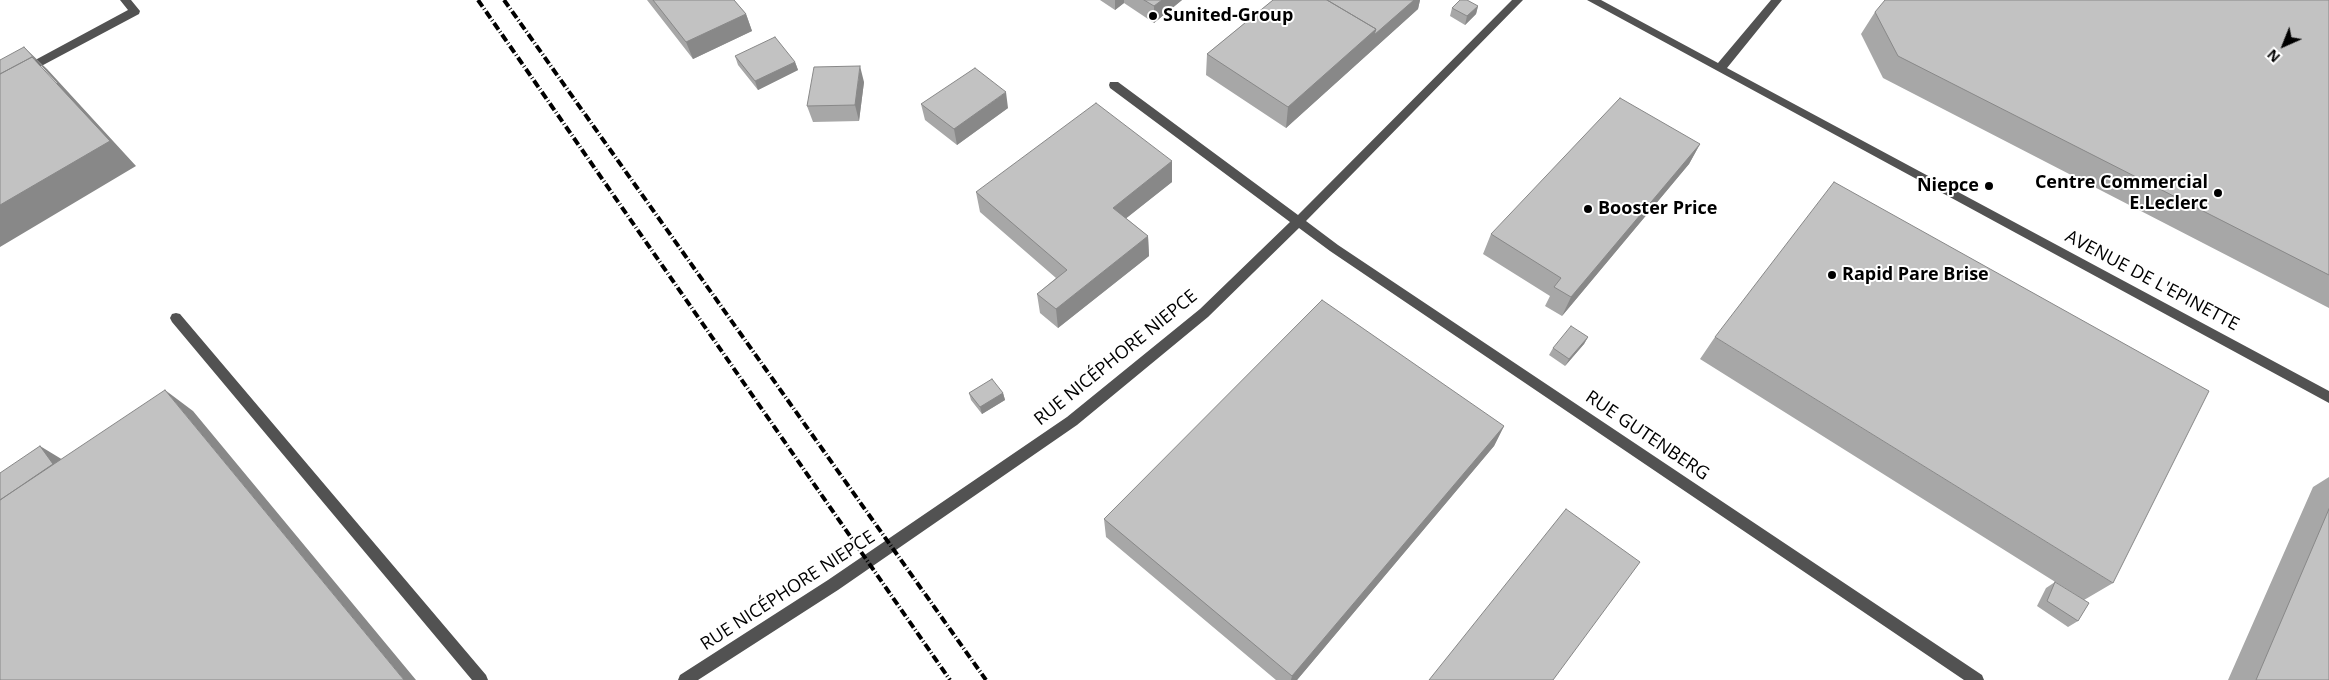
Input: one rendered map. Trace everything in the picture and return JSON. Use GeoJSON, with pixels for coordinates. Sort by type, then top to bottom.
{"type":"FeatureCollection","features":[{"type":"Feature","properties":{"kind":"street"},"geometry":{"type":"LineString","coordinates":[[0,84],[135,11],[125,0]]}},
{"type":"Feature","properties":{"kind":"street","name":"RUE NICÉPHORE NIEPCE"},"geometry":{"type":"LineString","coordinates":[[685,680],[833,585],[1072,421],[1204,313],[1298,223],[1518,0]]}},
{"type":"Feature","properties":{"kind":"street","name":"AVENUE DE L'EPINETTE"},"geometry":{"type":"LineString","coordinates":[[1592,0],[2329,397]]}},
{"type":"Feature","properties":{"kind":"street"},"geometry":{"type":"LineString","coordinates":[[1720,68],[1777,0]]}},
{"type":"Feature","properties":{"kind":"street","name":"RUE GUTENBERG"},"geometry":{"type":"LineString","coordinates":[[1114,85],[1298,223],[1977,680]]}},
{"type":"Feature","properties":{"kind":"street"},"geometry":{"type":"LineString","coordinates":[[176,318],[481,680]]}},
{"type":"Feature","properties":{"kind":"building"},"geometry":{"type":"Polygon","coordinates":[[[653,0],[734,0],[746,14],[686,42],[653,0]]]}},
{"type":"Feature","properties":{"kind":"building"},"geometry":{"type":"Polygon","coordinates":[[[1144,0],[1162,0],[1154,6],[1144,0]]]}},
{"type":"Feature","properties":{"kind":"building"},"geometry":{"type":"Polygon","coordinates":[[[1273,0],[1327,0],[1376,29],[1288,107],[1207,54],[1273,0]]]}},
{"type":"Feature","properties":{"kind":"building"},"geometry":{"type":"Polygon","coordinates":[[[1327,0],[1414,0],[1374,35],[1376,29],[1327,0]]]}},
{"type":"Feature","properties":{"kind":"building"},"geometry":{"type":"Polygon","coordinates":[[[1460,0],[1467,0],[1478,6],[1467,16],[1452,8],[1460,0]]]}},
{"type":"Feature","properties":{"kind":"building","name":"Centre Commercial E.Leclerc"},"geometry":{"type":"Polygon","coordinates":[[[1885,0],[2329,0],[2329,275],[1898,56],[1875,12],[1885,0]]]}},
{"type":"Feature","properties":{"kind":"building"},"geometry":{"type":"Polygon","coordinates":[[[775,37],[795,62],[755,81],[735,56],[775,37]]]}},
{"type":"Feature","properties":{"kind":"building"},"geometry":{"type":"Polygon","coordinates":[[[24,47],[36,60],[32,57],[0,74],[0,60],[24,47]]]}},
{"type":"Feature","properties":{"kind":"building"},"geometry":{"type":"Polygon","coordinates":[[[32,57],[110,141],[0,205],[0,74],[32,57]]]}},
{"type":"Feature","properties":{"kind":"building"},"geometry":{"type":"Polygon","coordinates":[[[860,66],[855,105],[807,106],[814,67],[860,66]]]}},
{"type":"Feature","properties":{"kind":"building"},"geometry":{"type":"Polygon","coordinates":[[[975,68],[1006,92],[954,129],[921,104],[975,68]]]}},
{"type":"Feature","properties":{"kind":"building","name":"Booster Price"},"geometry":{"type":"Polygon","coordinates":[[[1620,98],[1700,144],[1571,297],[1554,287],[1561,278],[1491,234],[1620,98]]]}},
{"type":"Feature","properties":{"kind":"building"},"geometry":{"type":"Polygon","coordinates":[[[1096,103],[1172,161],[1113,208],[1148,236],[1056,309],[1037,294],[1067,270],[976,192],[1096,103]]]}},
{"type":"Feature","properties":{"kind":"building"},"geometry":{"type":"Polygon","coordinates":[[[1834,182],[2209,391],[2113,583],[1715,337],[1834,182]]]}},
{"type":"Feature","properties":{"kind":"building"},"geometry":{"type":"Polygon","coordinates":[[[1322,300],[1504,426],[1292,676],[1104,519],[1322,300]]]}},
{"type":"Feature","properties":{"kind":"building"},"geometry":{"type":"Polygon","coordinates":[[[1571,326],[1588,337],[1569,359],[1553,348],[1571,326]]]}},
{"type":"Feature","properties":{"kind":"building"},"geometry":{"type":"Polygon","coordinates":[[[992,379],[1003,393],[980,407],[969,393],[992,379]]]}},
{"type":"Feature","properties":{"kind":"building"},"geometry":{"type":"Polygon","coordinates":[[[165,390],[404,680],[0,680],[0,500],[165,390]]]}},
{"type":"Feature","properties":{"kind":"building"},"geometry":{"type":"Polygon","coordinates":[[[40,446],[53,464],[0,500],[0,473],[40,446]]]}},
{"type":"Feature","properties":{"kind":"building"},"geometry":{"type":"Polygon","coordinates":[[[1566,509],[1640,562],[1553,680],[1429,680],[1566,509]]]}},
{"type":"Feature","properties":{"kind":"building"},"geometry":{"type":"Polygon","coordinates":[[[2329,509],[2329,680],[2256,680],[2329,509]]]}},
{"type":"Feature","properties":{"kind":"building"},"geometry":{"type":"Polygon","coordinates":[[[2055,582],[2089,603],[2078,621],[2047,601],[2055,582]]]}},
{"type":"Feature","properties":{"kind":"railway"},"geometry":{"type":"LineString","coordinates":[[478,0],[950,680]]}},
{"type":"Feature","properties":{"kind":"railway"},"geometry":{"type":"LineString","coordinates":[[504,0],[986,680]]}},
{"type":"Feature","properties":{"kind":"place","name":"Sunited-Group"},"geometry":{"type":"Point","coordinates":[1153,16]}},
{"type":"Feature","properties":{"kind":"place","name":"Niepce"},"geometry":{"type":"Point","coordinates":[1989,186]}},
{"type":"Feature","properties":{"kind":"place","name":"Centre Commercial E.Leclerc"},"geometry":{"type":"Point","coordinates":[2218,193]}},
{"type":"Feature","properties":{"kind":"place","name":"Booster Price"},"geometry":{"type":"Point","coordinates":[1588,209]}},
{"type":"Feature","properties":{"kind":"place","name":"Rapid Pare Brise"},"geometry":{"type":"Point","coordinates":[1832,275]}}]}
